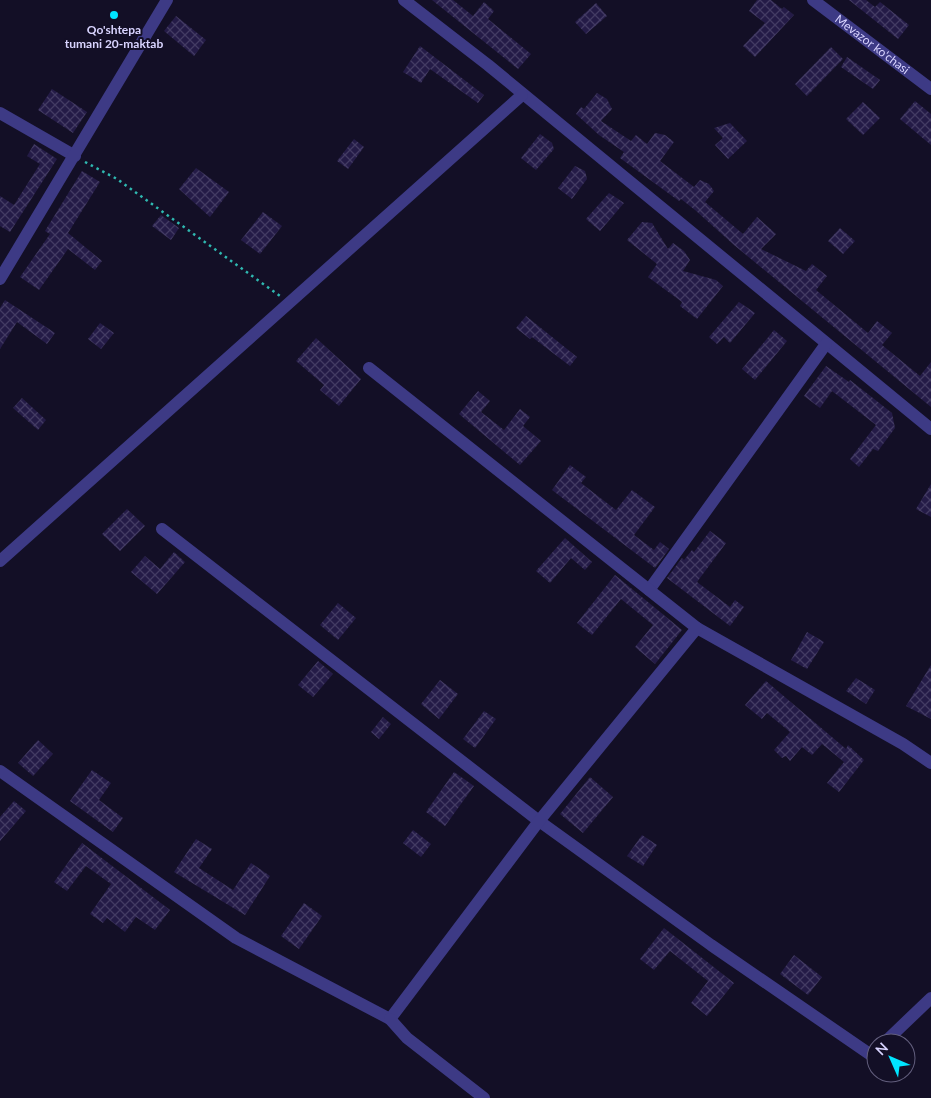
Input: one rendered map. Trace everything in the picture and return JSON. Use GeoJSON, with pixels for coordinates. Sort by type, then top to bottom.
{"type":"FeatureCollection","features":[{"type":"Feature","properties":{"kind":"street"},"geometry":{"type":"LineString","coordinates":[[0,279],[167,0]]}},
{"type":"Feature","properties":{"kind":"street"},"geometry":{"type":"LineString","coordinates":[[404,0],[522,94],[931,429]]}},
{"type":"Feature","properties":{"kind":"street","name":"Mevazor ko'chasi"},"geometry":{"type":"LineString","coordinates":[[813,0],[931,89]]}},
{"type":"Feature","properties":{"kind":"street"},"geometry":{"type":"LineString","coordinates":[[0,561],[522,94]]}},
{"type":"Feature","properties":{"kind":"street"},"geometry":{"type":"LineString","coordinates":[[0,113],[74,156]]}},
{"type":"Feature","properties":{"kind":"street"},"geometry":{"type":"LineString","coordinates":[[649,590],[826,344]]}},
{"type":"Feature","properties":{"kind":"street"},"geometry":{"type":"LineString","coordinates":[[369,368],[697,628],[903,744],[931,763]]}},
{"type":"Feature","properties":{"kind":"street"},"geometry":{"type":"LineString","coordinates":[[162,529],[539,821],[711,946],[866,1052]]}},
{"type":"Feature","properties":{"kind":"street"},"geometry":{"type":"LineString","coordinates":[[390,1018],[539,821],[697,628]]}},
{"type":"Feature","properties":{"kind":"street"},"geometry":{"type":"LineString","coordinates":[[0,771],[236,938],[390,1018],[407,1038],[484,1098]]}},
{"type":"Feature","properties":{"kind":"street"},"geometry":{"type":"LineString","coordinates":[[894,1033],[931,998]]}},
{"type":"Feature","properties":{"kind":"path"},"geometry":{"type":"LineString","coordinates":[[74,156],[118,179],[290,303]]}},
{"type":"Feature","properties":{"kind":"building"},"geometry":{"type":"Polygon","coordinates":[[[432,0],[453,0],[473,16],[484,2],[494,11],[488,19],[531,54],[518,69],[432,0]]]}},
{"type":"Feature","properties":{"kind":"building"},"geometry":{"type":"Polygon","coordinates":[[[757,0],[771,0],[782,9],[784,7],[794,15],[755,57],[743,46],[765,23],[749,11],[757,0]]]}},
{"type":"Feature","properties":{"kind":"building"},"geometry":{"type":"Polygon","coordinates":[[[849,0],[866,0],[875,7],[880,2],[909,25],[898,39],[849,0]]]}},
{"type":"Feature","properties":{"kind":"building"},"geometry":{"type":"Polygon","coordinates":[[[596,3],[607,16],[586,34],[575,22],[596,3]]]}},
{"type":"Feature","properties":{"kind":"building"},"geometry":{"type":"Polygon","coordinates":[[[176,16],[206,40],[194,56],[164,31],[176,16]]]}},
{"type":"Feature","properties":{"kind":"building"},"geometry":{"type":"Polygon","coordinates":[[[420,46],[484,95],[478,103],[430,69],[421,83],[403,72],[420,46]]]}},
{"type":"Feature","properties":{"kind":"building"},"geometry":{"type":"Polygon","coordinates":[[[831,47],[843,59],[807,96],[795,84],[831,47]]]}},
{"type":"Feature","properties":{"kind":"building"},"geometry":{"type":"Polygon","coordinates":[[[847,57],[880,80],[873,89],[841,67],[847,57]]]}},
{"type":"Feature","properties":{"kind":"building"},"geometry":{"type":"Polygon","coordinates":[[[52,89],[87,112],[73,133],[38,110],[52,89]]]}},
{"type":"Feature","properties":{"kind":"building"},"geometry":{"type":"Polygon","coordinates":[[[597,93],[607,99],[612,109],[601,121],[631,141],[636,135],[647,144],[655,133],[665,135],[674,142],[660,161],[694,187],[700,180],[709,184],[714,191],[705,202],[743,234],[757,217],[776,234],[761,249],[806,271],[812,264],[827,276],[816,290],[868,333],[877,321],[892,333],[882,345],[920,376],[931,362],[931,407],[734,245],[695,210],[681,199],[679,201],[620,158],[624,152],[599,135],[576,114],[581,107],[584,109],[597,93]]]}},
{"type":"Feature","properties":{"kind":"building"},"geometry":{"type":"Polygon","coordinates":[[[915,101],[931,114],[931,145],[900,119],[915,101]]]}},
{"type":"Feature","properties":{"kind":"building"},"geometry":{"type":"Polygon","coordinates":[[[863,102],[880,118],[863,135],[846,119],[863,102]]]}},
{"type":"Feature","properties":{"kind":"building"},"geometry":{"type":"Polygon","coordinates":[[[730,123],[747,141],[728,159],[715,145],[723,138],[714,128],[730,123]]]}},
{"type":"Feature","properties":{"kind":"building"},"geometry":{"type":"Polygon","coordinates":[[[540,134],[552,143],[554,149],[536,170],[521,158],[540,134]]]}},
{"type":"Feature","properties":{"kind":"building"},"geometry":{"type":"Polygon","coordinates":[[[354,139],[364,147],[348,169],[337,161],[354,139]]]}},
{"type":"Feature","properties":{"kind":"building"},"geometry":{"type":"Polygon","coordinates":[[[34,144],[57,159],[10,232],[0,226],[0,196],[14,205],[40,164],[27,156],[34,144]]]}},
{"type":"Feature","properties":{"kind":"building"},"geometry":{"type":"Polygon","coordinates":[[[575,166],[585,171],[587,179],[572,199],[558,188],[575,166]]]}},
{"type":"Feature","properties":{"kind":"building"},"geometry":{"type":"Polygon","coordinates":[[[196,168],[229,192],[210,217],[179,189],[196,168]]]}},
{"type":"Feature","properties":{"kind":"building"},"geometry":{"type":"Polygon","coordinates":[[[82,171],[100,182],[68,233],[102,261],[95,270],[68,249],[39,290],[20,277],[50,234],[45,231],[82,171]]]}},
{"type":"Feature","properties":{"kind":"building"},"geometry":{"type":"Polygon","coordinates":[[[609,193],[624,203],[600,231],[586,219],[609,193]]]}},
{"type":"Feature","properties":{"kind":"building"},"geometry":{"type":"Polygon","coordinates":[[[263,212],[282,226],[260,254],[241,240],[263,212]]]}},
{"type":"Feature","properties":{"kind":"building"},"geometry":{"type":"Polygon","coordinates":[[[161,215],[179,228],[171,240],[152,226],[161,215]]]}},
{"type":"Feature","properties":{"kind":"building"},"geometry":{"type":"Polygon","coordinates":[[[642,222],[652,223],[668,249],[673,243],[684,251],[690,260],[683,271],[716,280],[723,286],[697,319],[680,306],[682,302],[648,277],[657,264],[627,240],[642,222]]]}},
{"type":"Feature","properties":{"kind":"building"},"geometry":{"type":"Polygon","coordinates":[[[840,228],[855,241],[843,254],[828,241],[840,228]]]}},
{"type":"Feature","properties":{"kind":"building"},"geometry":{"type":"Polygon","coordinates":[[[5,300],[55,333],[47,344],[17,322],[0,349],[0,308],[5,300]]]}},
{"type":"Feature","properties":{"kind":"building"},"geometry":{"type":"Polygon","coordinates":[[[739,302],[755,313],[730,343],[724,337],[717,344],[709,337],[739,302]]]}},
{"type":"Feature","properties":{"kind":"building"},"geometry":{"type":"Polygon","coordinates":[[[526,316],[577,357],[570,366],[532,337],[530,339],[516,328],[526,316]]]}},
{"type":"Feature","properties":{"kind":"building"},"geometry":{"type":"Polygon","coordinates":[[[100,323],[114,333],[101,349],[88,339],[100,323]]]}},
{"type":"Feature","properties":{"kind":"building"},"geometry":{"type":"Polygon","coordinates":[[[774,330],[787,341],[755,380],[742,369],[774,330]]]}},
{"type":"Feature","properties":{"kind":"building"},"geometry":{"type":"Polygon","coordinates":[[[316,338],[361,379],[339,406],[320,390],[324,385],[296,361],[316,338]]]}},
{"type":"Feature","properties":{"kind":"building"},"geometry":{"type":"Polygon","coordinates":[[[826,366],[849,382],[850,380],[892,413],[895,428],[878,451],[873,449],[859,467],[850,459],[876,425],[832,391],[820,408],[804,396],[826,366]]]}},
{"type":"Feature","properties":{"kind":"building"},"geometry":{"type":"Polygon","coordinates":[[[478,391],[490,401],[481,412],[504,430],[520,409],[530,417],[523,426],[541,441],[520,465],[459,414],[478,391]]]}},
{"type":"Feature","properties":{"kind":"building"},"geometry":{"type":"Polygon","coordinates":[[[22,398],[46,420],[38,430],[13,408],[22,398]]]}},
{"type":"Feature","properties":{"kind":"building"},"geometry":{"type":"Polygon","coordinates":[[[570,465],[586,477],[581,483],[616,510],[632,490],[655,507],[634,535],[654,550],[660,542],[669,549],[655,568],[552,490],[570,465]]]}},
{"type":"Feature","properties":{"kind":"building"},"geometry":{"type":"Polygon","coordinates":[[[931,484],[931,517],[916,509],[931,484]]]}},
{"type":"Feature","properties":{"kind":"building"},"geometry":{"type":"Polygon","coordinates":[[[127,509],[145,526],[120,551],[102,534],[127,509]]]}},
{"type":"Feature","properties":{"kind":"building"},"geometry":{"type":"Polygon","coordinates":[[[710,531],[726,543],[697,582],[730,607],[735,600],[744,607],[730,626],[667,578],[682,558],[684,560],[692,550],[694,552],[710,531]]]}},
{"type":"Feature","properties":{"kind":"building"},"geometry":{"type":"Polygon","coordinates":[[[565,538],[592,562],[585,570],[571,558],[550,583],[536,571],[565,538]]]}},
{"type":"Feature","properties":{"kind":"building"},"geometry":{"type":"Polygon","coordinates":[[[174,552],[185,562],[157,594],[131,572],[145,556],[160,569],[174,552]]]}},
{"type":"Feature","properties":{"kind":"building"},"geometry":{"type":"Polygon","coordinates":[[[615,575],[682,630],[655,664],[635,647],[653,625],[621,599],[592,635],[577,623],[615,575]]]}},
{"type":"Feature","properties":{"kind":"building"},"geometry":{"type":"Polygon","coordinates":[[[338,603],[356,618],[338,640],[320,625],[338,603]]]}},
{"type":"Feature","properties":{"kind":"building"},"geometry":{"type":"Polygon","coordinates":[[[807,632],[824,642],[807,669],[791,660],[807,632]]]}},
{"type":"Feature","properties":{"kind":"building"},"geometry":{"type":"Polygon","coordinates":[[[318,661],[333,674],[313,697],[298,685],[318,661]]]}},
{"type":"Feature","properties":{"kind":"building"},"geometry":{"type":"Polygon","coordinates":[[[931,665],[931,719],[906,706],[931,665]]]}},
{"type":"Feature","properties":{"kind":"building"},"geometry":{"type":"Polygon","coordinates":[[[856,678],[875,690],[866,704],[846,691],[856,678]]]}},
{"type":"Feature","properties":{"kind":"building"},"geometry":{"type":"Polygon","coordinates":[[[440,680],[458,694],[439,719],[421,704],[440,680]]]}},
{"type":"Feature","properties":{"kind":"building"},"geometry":{"type":"Polygon","coordinates":[[[766,681],[846,749],[848,745],[864,760],[839,792],[827,783],[844,762],[822,744],[812,755],[802,747],[790,761],[786,756],[782,758],[774,750],[790,732],[767,713],[762,719],[745,705],[766,681]]]}},
{"type":"Feature","properties":{"kind":"building"},"geometry":{"type":"Polygon","coordinates":[[[484,711],[496,719],[475,748],[463,739],[484,711]]]}},
{"type":"Feature","properties":{"kind":"building"},"geometry":{"type":"Polygon","coordinates":[[[383,717],[391,724],[379,739],[371,732],[383,717]]]}},
{"type":"Feature","properties":{"kind":"building"},"geometry":{"type":"Polygon","coordinates":[[[38,740],[53,754],[33,776],[18,763],[38,740]]]}},
{"type":"Feature","properties":{"kind":"building"},"geometry":{"type":"Polygon","coordinates":[[[92,770],[111,783],[99,800],[123,818],[113,832],[70,801],[92,770]]]}},
{"type":"Feature","properties":{"kind":"building"},"geometry":{"type":"Polygon","coordinates":[[[454,772],[474,786],[445,826],[426,812],[454,772]]]}},
{"type":"Feature","properties":{"kind":"building"},"geometry":{"type":"Polygon","coordinates":[[[590,777],[613,797],[583,833],[560,814],[590,777]]]}},
{"type":"Feature","properties":{"kind":"building"},"geometry":{"type":"Polygon","coordinates":[[[14,801],[26,811],[0,841],[0,817],[14,801]]]}},
{"type":"Feature","properties":{"kind":"building"},"geometry":{"type":"Polygon","coordinates":[[[413,830],[431,844],[421,857],[403,843],[413,830]]]}},
{"type":"Feature","properties":{"kind":"building"},"geometry":{"type":"Polygon","coordinates":[[[642,835],[657,845],[643,866],[627,856],[642,835]]]}},
{"type":"Feature","properties":{"kind":"building"},"geometry":{"type":"Polygon","coordinates":[[[196,839],[212,849],[199,868],[233,890],[251,863],[270,876],[245,915],[174,872],[196,839]]]}},
{"type":"Feature","properties":{"kind":"building"},"geometry":{"type":"Polygon","coordinates":[[[82,843],[170,910],[155,930],[136,917],[125,932],[107,918],[103,923],[90,914],[111,884],[86,866],[67,891],[54,882],[82,843]]]}},
{"type":"Feature","properties":{"kind":"building"},"geometry":{"type":"Polygon","coordinates":[[[304,903],[322,916],[299,949],[281,936],[304,903]]]}},
{"type":"Feature","properties":{"kind":"building"},"geometry":{"type":"Polygon","coordinates":[[[664,928],[734,983],[707,1016],[691,1003],[708,981],[670,951],[654,970],[640,959],[664,928]]]}},
{"type":"Feature","properties":{"kind":"building"},"geometry":{"type":"Polygon","coordinates":[[[794,955],[822,977],[808,995],[780,974],[794,955]]]}},
{"type":"Feature","properties":{"kind":"place","name":"Qo'shtepa tumani 20-maktab"},"geometry":{"type":"Point","coordinates":[114,15]}}]}
